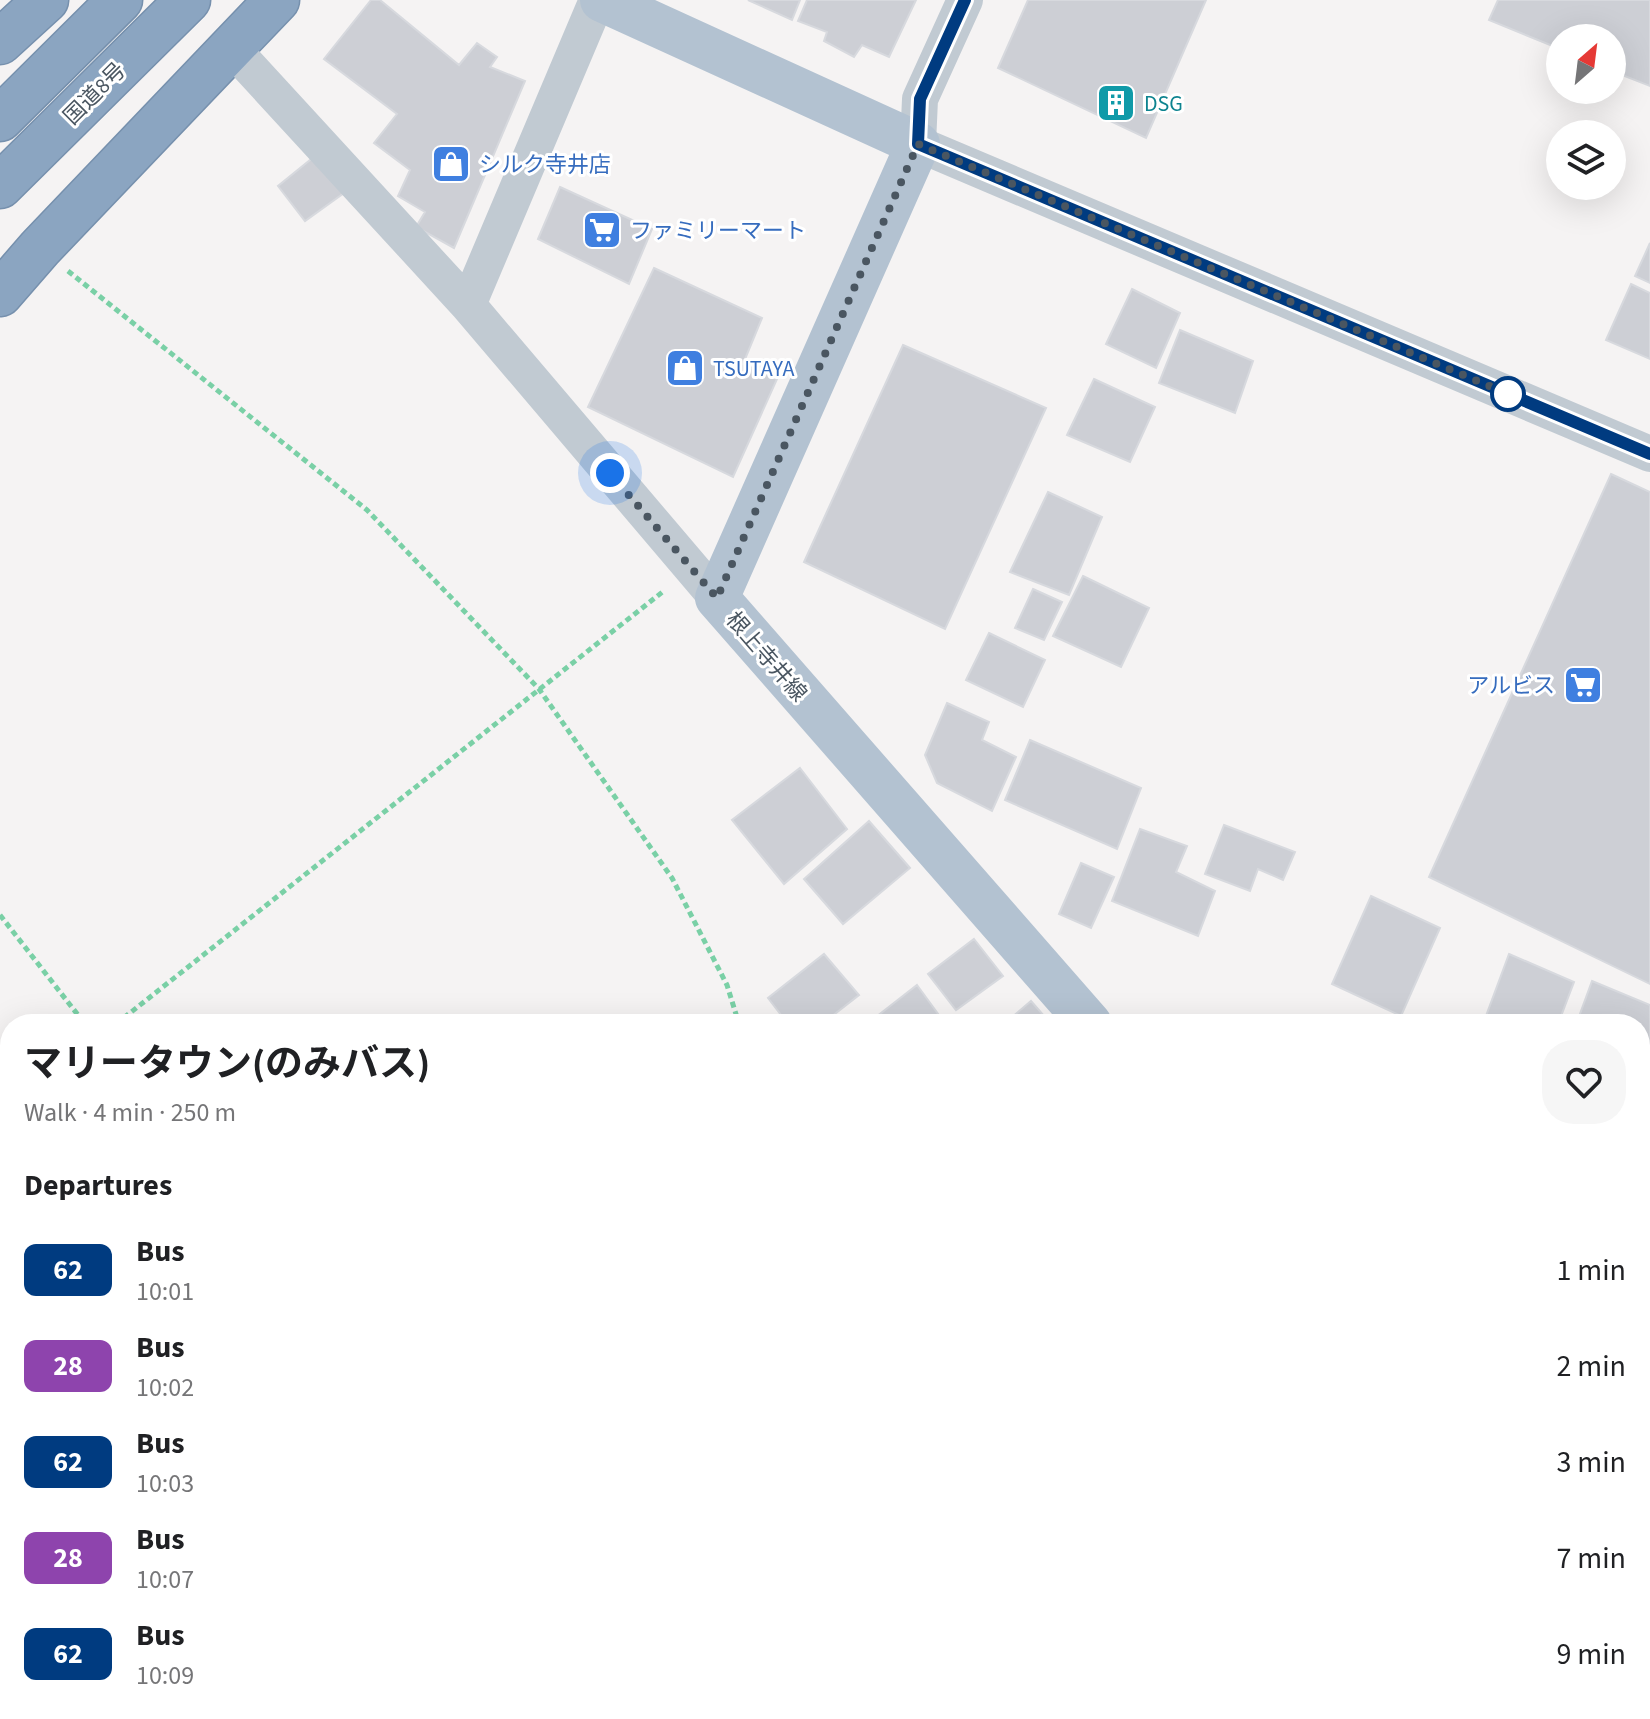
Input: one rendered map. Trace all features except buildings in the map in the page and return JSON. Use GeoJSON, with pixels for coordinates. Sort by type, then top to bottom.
{"type":"FeatureCollection","features":[{"type":"Feature","properties":{"kind":"highway"},"geometry":{"type":"LineString","coordinates":[[0,42],[46,0]]}},
{"type":"Feature","properties":{"kind":"highway"},"geometry":{"type":"LineString","coordinates":[[0,119],[120,0]]}},
{"type":"Feature","properties":{"kind":"highway","name":"国道8号"},"geometry":{"type":"LineString","coordinates":[[0,186],[188,0]]}},
{"type":"Feature","properties":{"kind":"highway"},"geometry":{"type":"LineString","coordinates":[[0,294],[20,252],[92,164],[231,47],[277,0]]}},
{"type":"Feature","properties":{"kind":"main road"},"geometry":{"type":"LineString","coordinates":[[604,0],[918,144]]}},
{"type":"Feature","properties":{"kind":"main road","name":"根上寺井線"},"geometry":{"type":"LineString","coordinates":[[918,144],[704,584],[1081,1014]]}},
{"type":"Feature","properties":{"kind":"street"},"geometry":{"type":"LineString","coordinates":[[468,305],[604,0]]}},
{"type":"Feature","properties":{"kind":"street"},"geometry":{"type":"LineString","coordinates":[[965,0],[920,99],[918,144],[1650,454]]}},
{"type":"Feature","properties":{"kind":"street"},"geometry":{"type":"LineString","coordinates":[[231,47],[468,305],[704,584]]}},
{"type":"Feature","properties":{"kind":"path"},"geometry":{"type":"LineString","coordinates":[[20,252],[367,510],[539,689],[672,878],[727,985],[736,1014]]}},
{"type":"Feature","properties":{"kind":"path"},"geometry":{"type":"LineString","coordinates":[[129,1014],[539,689],[704,584]]}},
{"type":"Feature","properties":{"kind":"path"},"geometry":{"type":"LineString","coordinates":[[0,915],[77,1014]]}},
{"type":"Feature","properties":{"kind":"bus line","name":"62"},"geometry":{"type":"LineString","coordinates":[[965,0],[920,99],[918,144],[1650,454]]}},
{"type":"Feature","properties":{"kind":"place","name":"DSG"},"geometry":{"type":"Point","coordinates":[1116,103]}},
{"type":"Feature","properties":{"kind":"place","name":"シルク寺井店"},"geometry":{"type":"Point","coordinates":[451,164]}},
{"type":"Feature","properties":{"kind":"place","name":"ファミリーマート"},"geometry":{"type":"Point","coordinates":[602,230]}},
{"type":"Feature","properties":{"kind":"place","name":"TSUTAYA"},"geometry":{"type":"Point","coordinates":[685,368]}},
{"type":"Feature","properties":{"kind":"place","name":"アルビス"},"geometry":{"type":"Point","coordinates":[1583,685]}},
{"type":"Feature","properties":{"kind":"route"},"geometry":{"type":"LineString","coordinates":[[610,473],[717,598],[918,144],[1508,394]]}}]}
